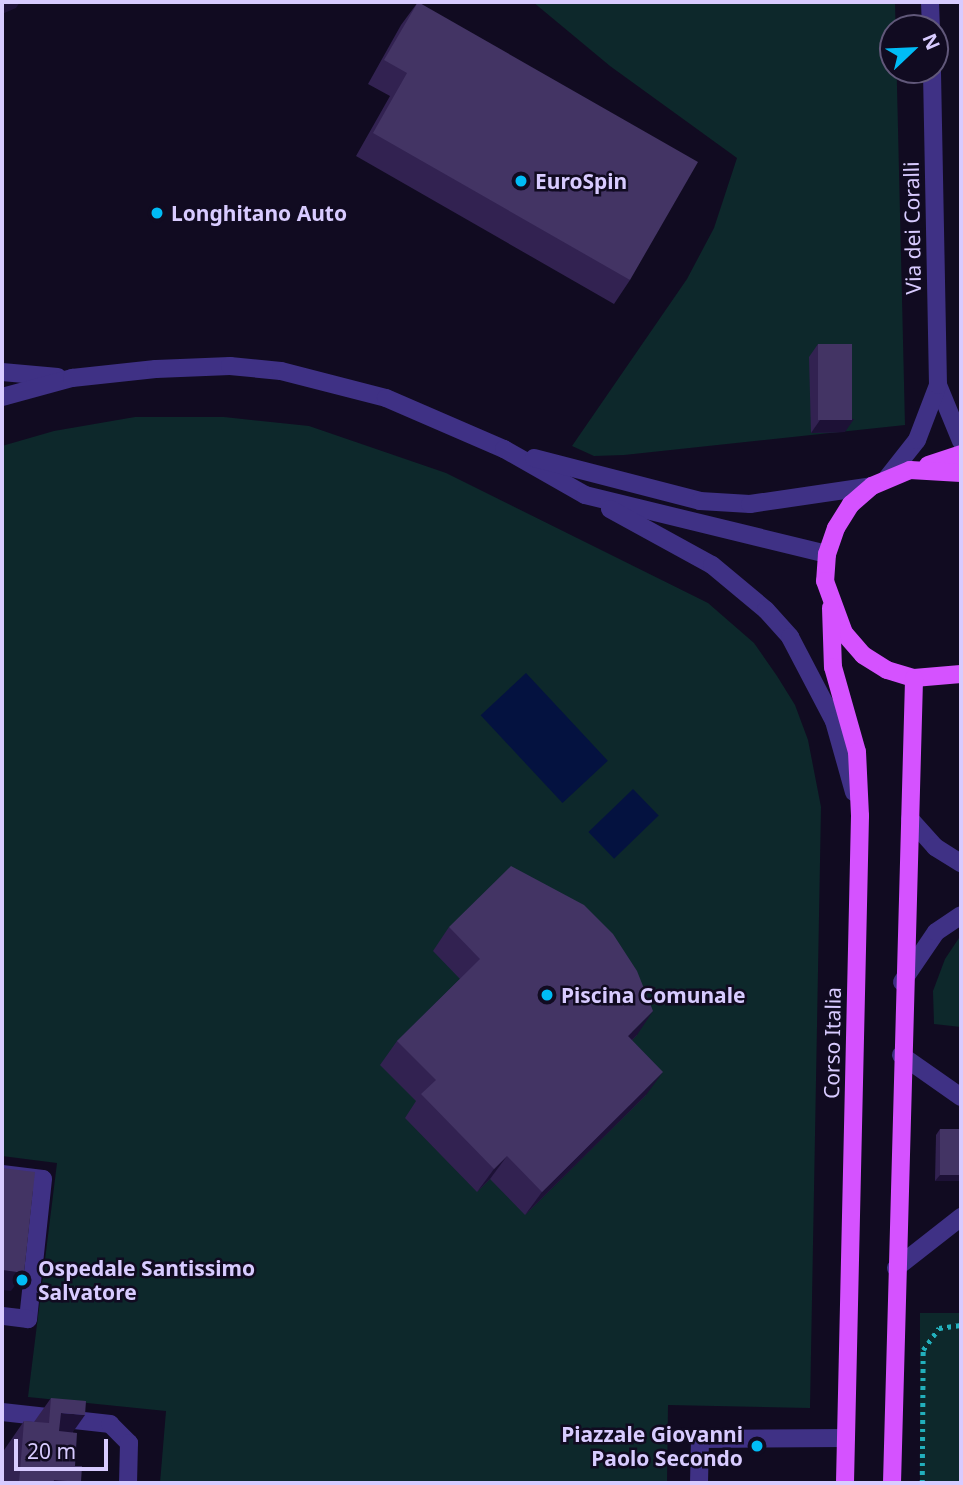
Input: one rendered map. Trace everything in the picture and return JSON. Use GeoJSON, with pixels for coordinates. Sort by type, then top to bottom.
{"type":"FeatureCollection","features":[{"type":"Feature","properties":{"kind":"main road"},"geometry":{"type":"LineString","coordinates":[[961,454],[879,482],[851,504],[827,554],[825,581],[831,608],[844,634],[863,655],[887,670],[914,678],[961,674]]}},
{"type":"Feature","properties":{"kind":"main road"},"geometry":{"type":"LineString","coordinates":[[910,470],[961,473]]}},
{"type":"Feature","properties":{"kind":"main road","name":"Corso Italia"},"geometry":{"type":"LineString","coordinates":[[831,608],[833,667],[857,752],[860,816],[845,1483]]}},
{"type":"Feature","properties":{"kind":"main road"},"geometry":{"type":"LineString","coordinates":[[892,1483],[902,982],[914,678]]}},
{"type":"Feature","properties":{"kind":"street","name":"Via dei Coralli"},"geometry":{"type":"LineString","coordinates":[[932,84],[938,385]]}},
{"type":"Feature","properties":{"kind":"street"},"geometry":{"type":"LineString","coordinates":[[2,372],[72,378],[206,367],[281,371],[386,398],[504,449],[712,565],[742,588],[790,637],[834,721],[860,816]]}},
{"type":"Feature","properties":{"kind":"street"},"geometry":{"type":"LineString","coordinates":[[2,397],[72,378]]}},
{"type":"Feature","properties":{"kind":"street"},"geometry":{"type":"LineString","coordinates":[[938,385],[961,441]]}},
{"type":"Feature","properties":{"kind":"street"},"geometry":{"type":"LineString","coordinates":[[504,449],[700,501],[750,504],[879,482],[916,440],[938,385]]}},
{"type":"Feature","properties":{"kind":"street"},"geometry":{"type":"LineString","coordinates":[[585,495],[827,554]]}},
{"type":"Feature","properties":{"kind":"street"},"geometry":{"type":"LineString","coordinates":[[910,820],[935,847],[961,863]]}},
{"type":"Feature","properties":{"kind":"street"},"geometry":{"type":"LineString","coordinates":[[902,982],[936,932],[961,915]]}},
{"type":"Feature","properties":{"kind":"street"},"geometry":{"type":"LineString","coordinates":[[901,1055],[961,1097]]}},
{"type":"Feature","properties":{"kind":"street"},"geometry":{"type":"LineString","coordinates":[[2,1174],[43,1179],[27,1319],[2,1316]]}},
{"type":"Feature","properties":{"kind":"street"},"geometry":{"type":"LineString","coordinates":[[896,1268],[961,1217]]}},
{"type":"Feature","properties":{"kind":"street"},"geometry":{"type":"LineString","coordinates":[[2,1412],[110,1424],[129,1443],[128,1483]]}},
{"type":"Feature","properties":{"kind":"street"},"geometry":{"type":"LineString","coordinates":[[699,1483],[701,1439],[846,1438]]}},
{"type":"Feature","properties":{"kind":"path"},"geometry":{"type":"LineString","coordinates":[[922,1483],[923,1350],[939,1328],[961,1325]]}},
{"type":"Feature","properties":{"kind":"green space"},"geometry":{"type":"Polygon","coordinates":[[[533,2],[895,2],[895,14],[879,14],[879,84],[897,84],[905,425],[624,455],[594,456],[572,446],[687,279],[714,228],[737,158],[610,66],[533,2]]]}},
{"type":"Feature","properties":{"kind":"green space","name":"Piscina Comunale"},"geometry":{"type":"Polygon","coordinates":[[[135,417],[224,417],[309,426],[446,473],[708,603],[754,643],[777,676],[795,705],[808,740],[821,807],[810,1408],[668,1405],[667,1483],[160,1483],[166,1411],[28,1397],[57,1163],[2,1156],[2,446],[54,431],[135,417]]]}},
{"type":"Feature","properties":{"kind":"green space"},"geometry":{"type":"Polygon","coordinates":[[[961,935],[961,1027],[934,1024],[933,991],[945,959],[961,935]]]}},
{"type":"Feature","properties":{"kind":"green space"},"geometry":{"type":"Polygon","coordinates":[[[920,1313],[961,1313],[961,1483],[920,1483],[920,1313]]]}},
{"type":"Feature","properties":{"kind":"shaded area"},"geometry":{"type":"Polygon","coordinates":[[[526,673],[608,761],[562,803],[481,715],[526,673]]]}},
{"type":"Feature","properties":{"kind":"shaded area"},"geometry":{"type":"Polygon","coordinates":[[[633,789],[659,816],[614,859],[588,832],[633,789]]]}},
{"type":"Feature","properties":{"kind":"building"},"geometry":{"type":"Polygon","coordinates":[[[418,2],[698,162],[630,280],[373,133],[407,73],[384,60],[418,2]]]}},
{"type":"Feature","properties":{"kind":"building"},"geometry":{"type":"Polygon","coordinates":[[[818,344],[852,344],[852,420],[818,420],[818,344]]]}},
{"type":"Feature","properties":{"kind":"building"},"geometry":{"type":"Polygon","coordinates":[[[511,866],[584,905],[613,934],[637,971],[653,1011],[628,1036],[663,1072],[542,1192],[507,1156],[494,1169],[421,1094],[436,1080],[397,1041],[480,959],[449,927],[511,866]]]}},
{"type":"Feature","properties":{"kind":"building"},"geometry":{"type":"Polygon","coordinates":[[[940,1129],[961,1129],[961,1175],[940,1175],[940,1129]]]}},
{"type":"Feature","properties":{"kind":"building"},"geometry":{"type":"Polygon","coordinates":[[[2,1168],[35,1172],[24,1273],[2,1270],[2,1168]]]}},
{"type":"Feature","properties":{"kind":"building"},"geometry":{"type":"Polygon","coordinates":[[[51,1398],[86,1401],[85,1415],[61,1413],[59,1431],[77,1433],[75,1466],[82,1466],[81,1482],[54,1480],[53,1483],[19,1483],[24,1421],[49,1423],[51,1398]]]}},
{"type":"Feature","properties":{"kind":"place","name":"EuroSpin"},"geometry":{"type":"Point","coordinates":[521,181]}},
{"type":"Feature","properties":{"kind":"place","name":"Longhitano Auto"},"geometry":{"type":"Point","coordinates":[157,213]}},
{"type":"Feature","properties":{"kind":"place","name":"Piscina Comunale"},"geometry":{"type":"Point","coordinates":[547,995]}},
{"type":"Feature","properties":{"kind":"place","name":"Ospedale Santissimo Salvatore"},"geometry":{"type":"Point","coordinates":[22,1280]}},
{"type":"Feature","properties":{"kind":"place","name":"Piazzale Giovanni Paolo Secondo"},"geometry":{"type":"Point","coordinates":[757,1446]}}]}
